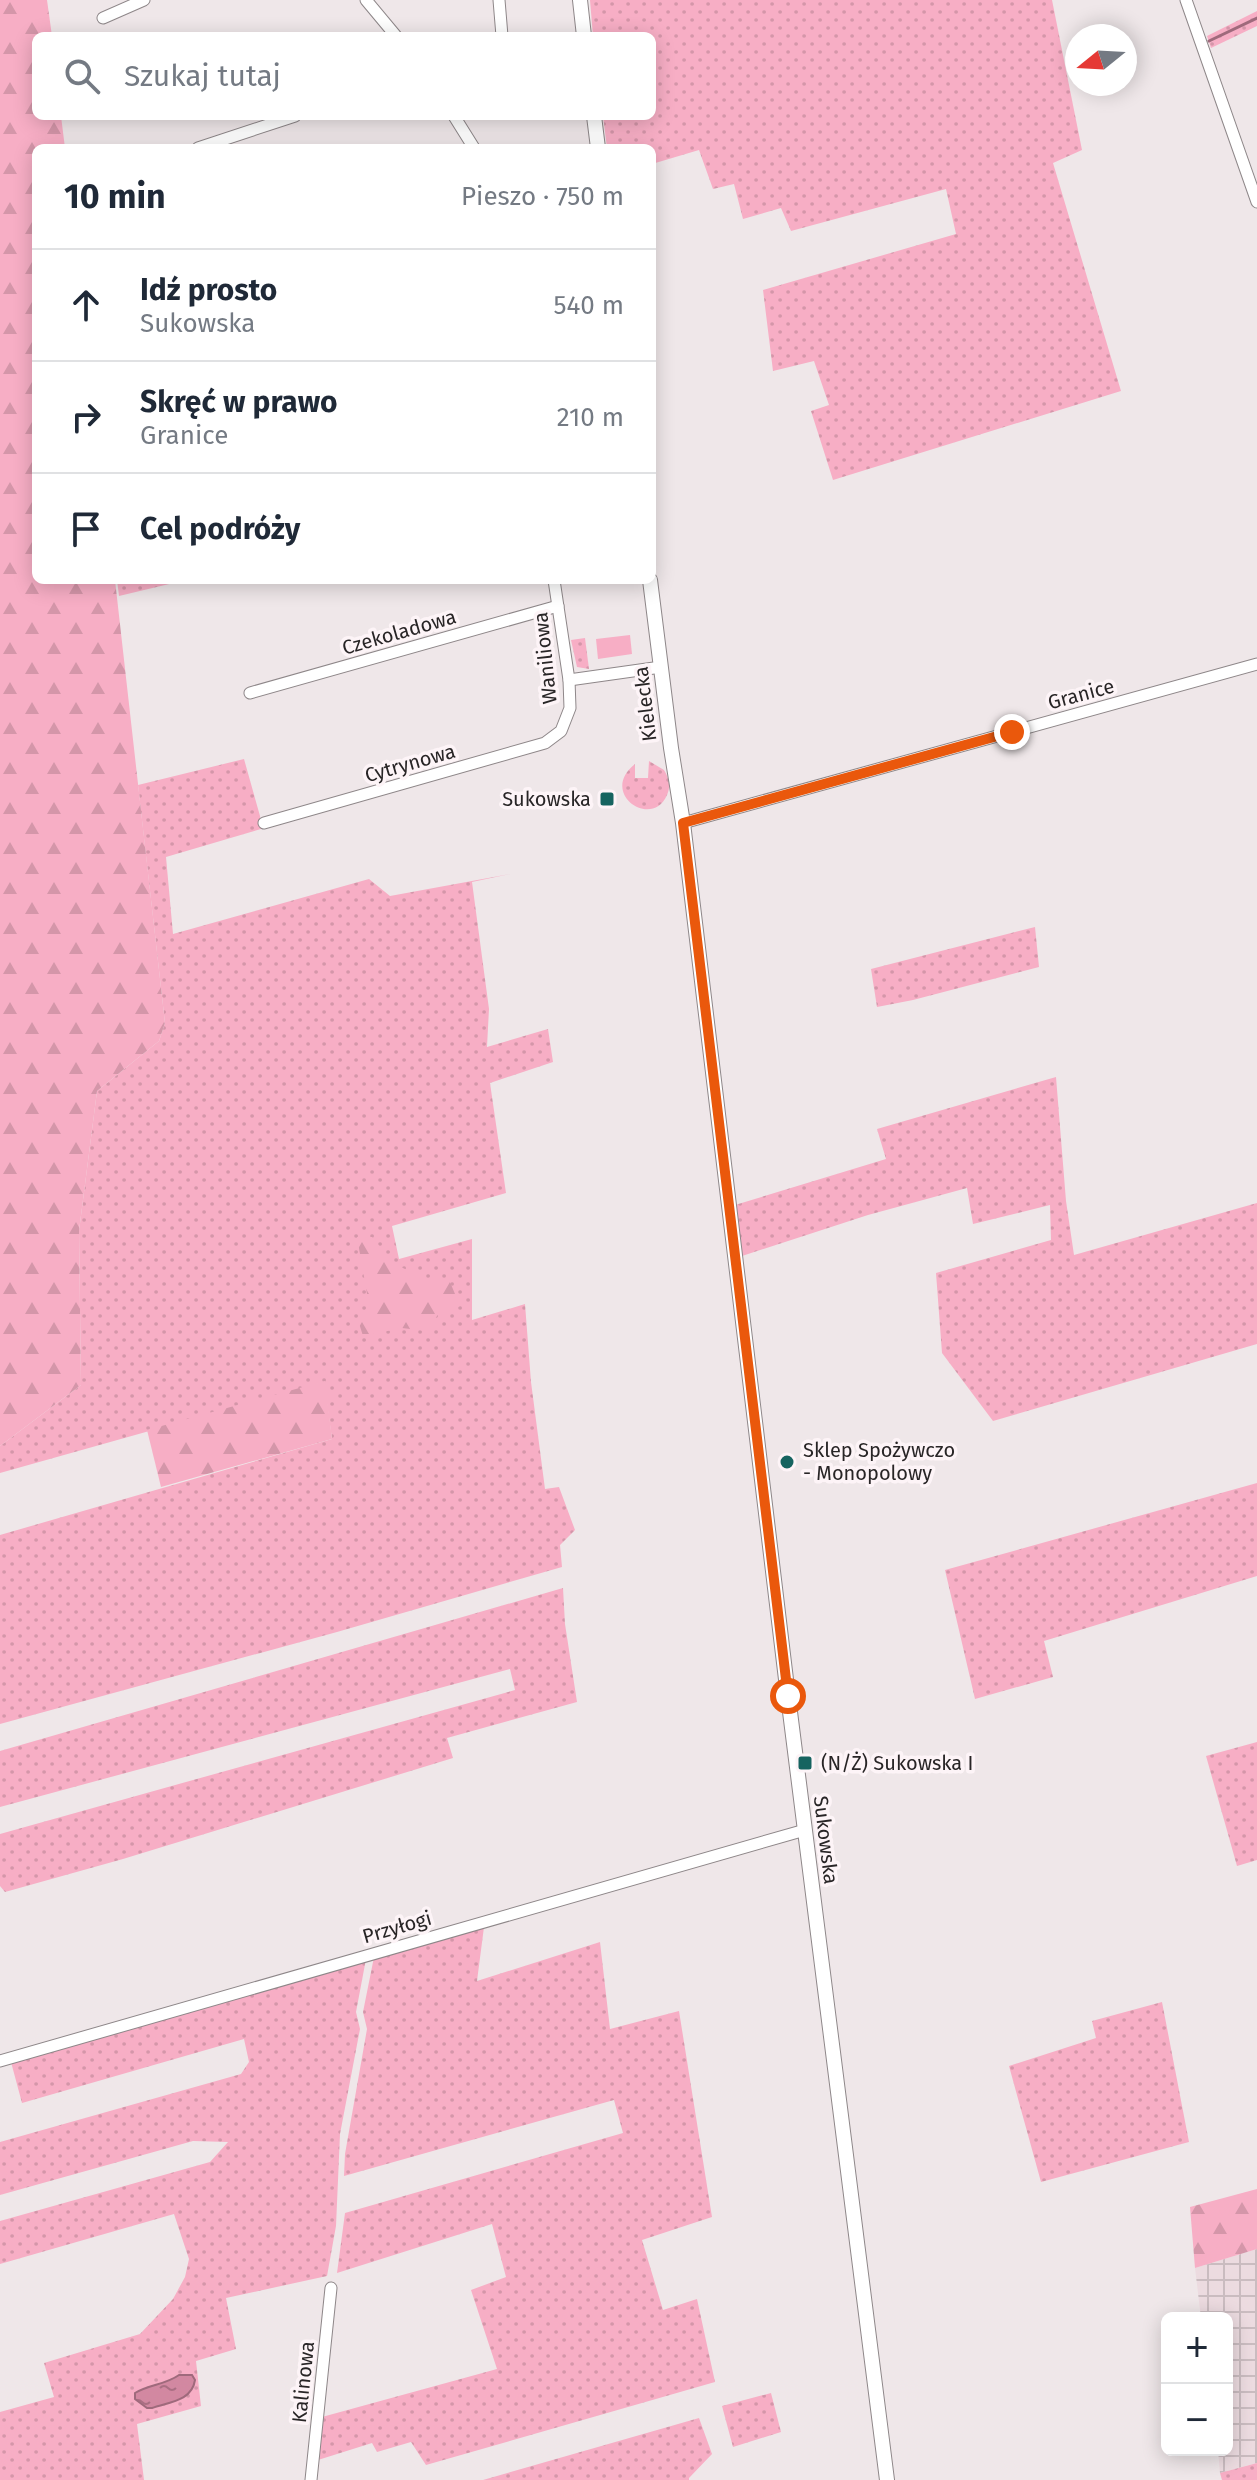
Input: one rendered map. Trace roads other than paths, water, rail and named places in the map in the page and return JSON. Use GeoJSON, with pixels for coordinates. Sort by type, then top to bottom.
{"type":"FeatureCollection","features":[{"type":"Feature","properties":{"kind":"street"},"geometry":{"type":"LineString","coordinates":[[103,18],[144,0]]}},
{"type":"Feature","properties":{"kind":"street"},"geometry":{"type":"LineString","coordinates":[[366,0],[393,32]]}},
{"type":"Feature","properties":{"kind":"street"},"geometry":{"type":"LineString","coordinates":[[499,0],[502,32]]}},
{"type":"Feature","properties":{"kind":"street"},"geometry":{"type":"LineString","coordinates":[[580,0],[584,32]]}},
{"type":"Feature","properties":{"kind":"street"},"geometry":{"type":"LineString","coordinates":[[1186,0],[1257,202]]}},
{"type":"Feature","properties":{"kind":"street"},"geometry":{"type":"LineString","coordinates":[[210,144],[283,120]]}},
{"type":"Feature","properties":{"kind":"street"},"geometry":{"type":"LineString","coordinates":[[456,120],[472,144]]}},
{"type":"Feature","properties":{"kind":"street"},"geometry":{"type":"LineString","coordinates":[[594,120],[598,144]]}},
{"type":"Feature","properties":{"kind":"street","name":"Waniliowa"},"geometry":{"type":"LineString","coordinates":[[555,584],[569,680],[570,708],[561,731]]}},
{"type":"Feature","properties":{"kind":"street","name":"Kielecka"},"geometry":{"type":"LineString","coordinates":[[651,584],[683,823]]}},
{"type":"Feature","properties":{"kind":"street","name":"Czekoladowa"},"geometry":{"type":"LineString","coordinates":[[250,693],[558,606]]}},
{"type":"Feature","properties":{"kind":"street","name":"Granice"},"geometry":{"type":"LineString","coordinates":[[683,823],[1257,664]]}},
{"type":"Feature","properties":{"kind":"street"},"geometry":{"type":"LineString","coordinates":[[569,680],[661,667]]}},
{"type":"Feature","properties":{"kind":"street","name":"Cytrynowa"},"geometry":{"type":"LineString","coordinates":[[264,823],[545,743],[561,731]]}},
{"type":"Feature","properties":{"kind":"street","name":"Sukowska"},"geometry":{"type":"LineString","coordinates":[[683,823],[887,2480]]}},
{"type":"Feature","properties":{"kind":"street","name":"Przyłogi"},"geometry":{"type":"LineString","coordinates":[[0,2061],[805,1830]]}},
{"type":"Feature","properties":{"kind":"street","name":"Kalinowa"},"geometry":{"type":"LineString","coordinates":[[311,2480],[331,2288]]}},
{"type":"Feature","properties":{"kind":"water"},"geometry":{"type":"Polygon","coordinates":[[[179,2375],[192,2375],[195,2380],[185,2397],[152,2408],[135,2399],[135,2393],[179,2375]]]}},
{"type":"Feature","properties":{"kind":"waterway"},"geometry":{"type":"LineString","coordinates":[[1209,41],[1257,18]]}},
{"type":"Feature","properties":{"kind":"place","name":"Sukowska"},"geometry":{"type":"Point","coordinates":[607,799]}},
{"type":"Feature","properties":{"kind":"place","name":"Sklep Spożywczo - Monopolowy"},"geometry":{"type":"Point","coordinates":[787,1462]}},
{"type":"Feature","properties":{"kind":"place","name":"(N/Ż) Sukowska I"},"geometry":{"type":"Point","coordinates":[805,1763]}}]}
